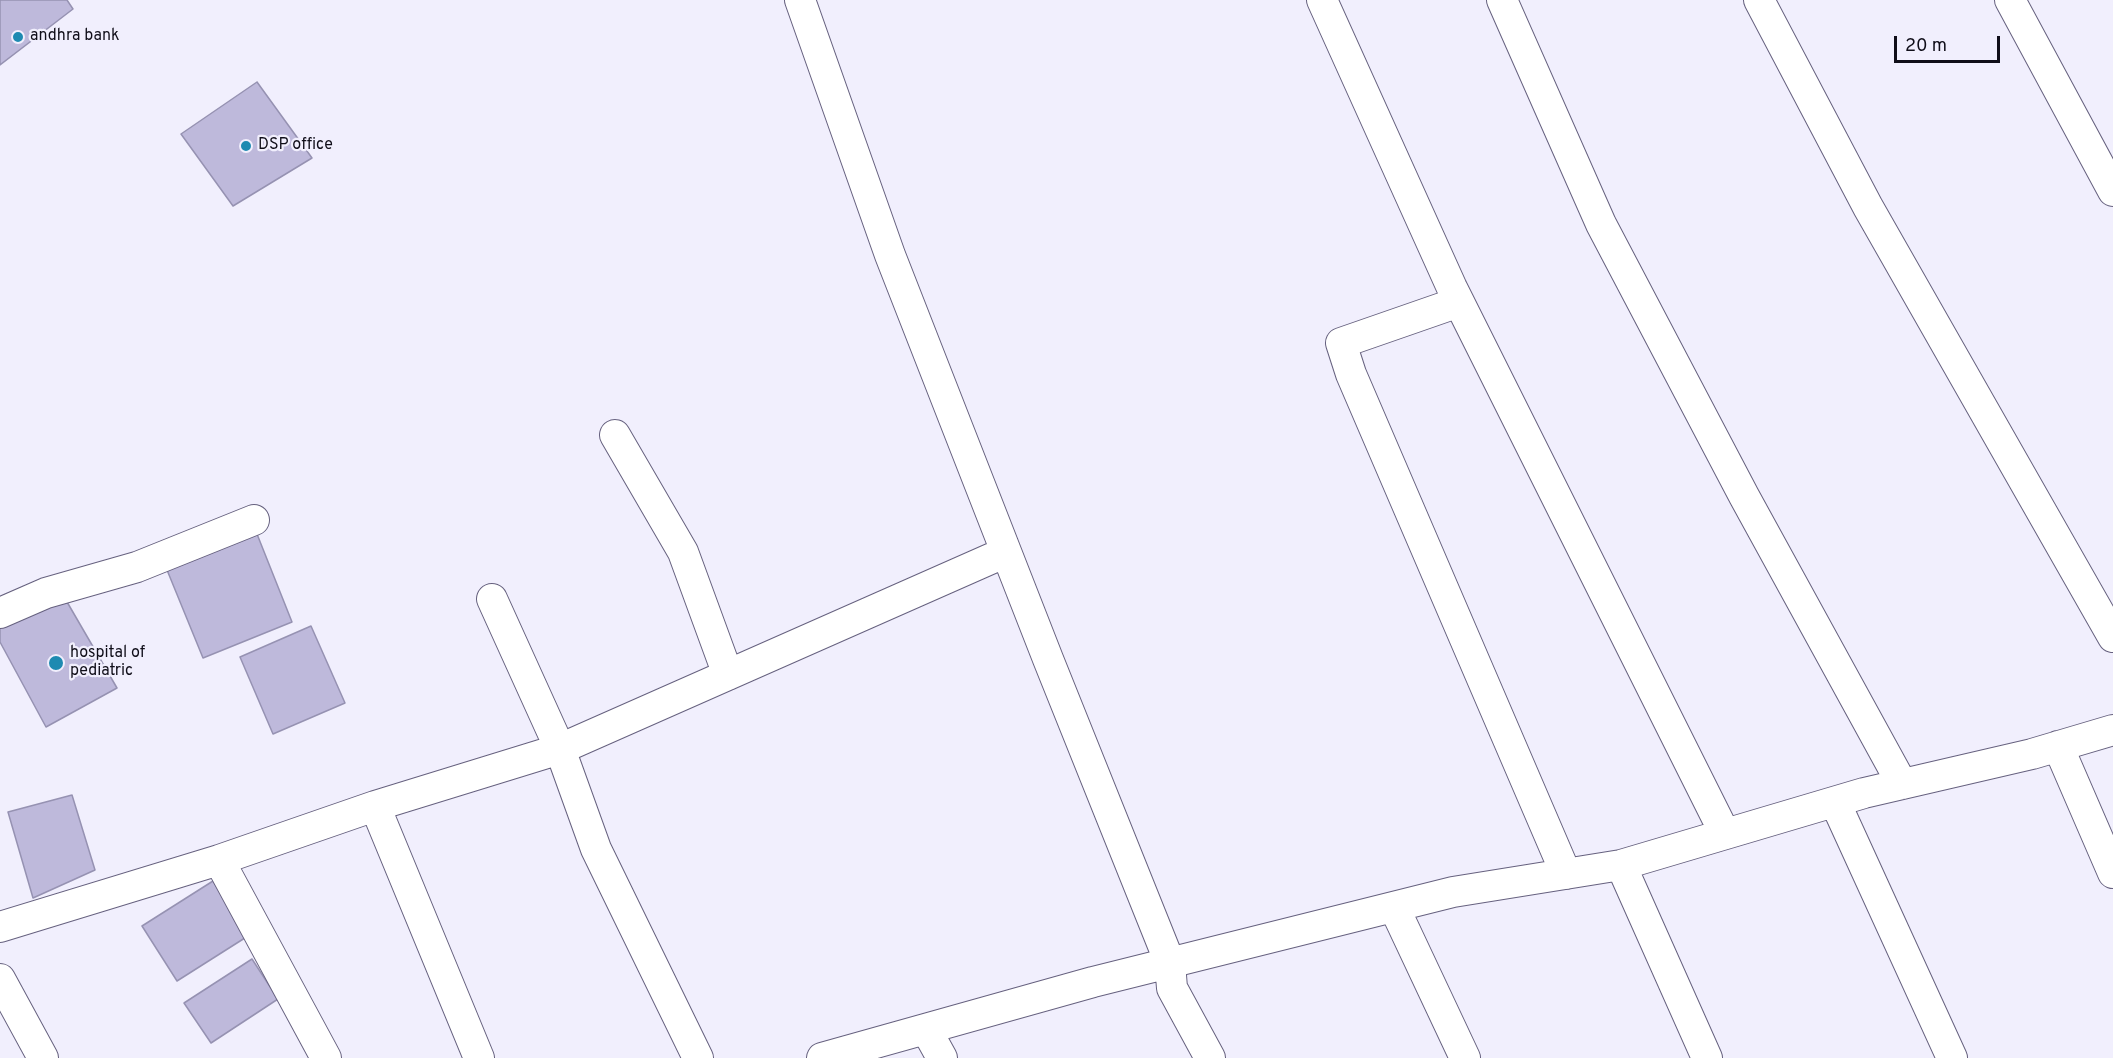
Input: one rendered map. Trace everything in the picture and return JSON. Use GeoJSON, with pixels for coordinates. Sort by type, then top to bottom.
{"type":"FeatureCollection","features":[{"type":"Feature","properties":{"kind":"street"},"geometry":{"type":"LineString","coordinates":[[1322,0],[1459,303],[1725,834]]}},
{"type":"Feature","properties":{"kind":"street"},"geometry":{"type":"LineString","coordinates":[[1502,0],[1601,224],[1744,496],[1902,784]]}},
{"type":"Feature","properties":{"kind":"street"},"geometry":{"type":"LineString","coordinates":[[1758,0],[1868,207],[2113,637]]}},
{"type":"Feature","properties":{"kind":"street"},"geometry":{"type":"LineString","coordinates":[[2010,0],[2113,191]]}},
{"type":"Feature","properties":{"kind":"street"},"geometry":{"type":"LineString","coordinates":[[803,1],[890,255],[1170,963],[1172,988],[1210,1058]]}},
{"type":"Feature","properties":{"kind":"street"},"geometry":{"type":"LineString","coordinates":[[1459,303],[1341,343],[1351,374],[1566,874]]}},
{"type":"Feature","properties":{"kind":"street"},"geometry":{"type":"LineString","coordinates":[[615,435],[683,552],[728,675]]}},
{"type":"Feature","properties":{"kind":"street"},"geometry":{"type":"LineString","coordinates":[[0,613],[46,593],[137,567],[254,520]]}},
{"type":"Feature","properties":{"kind":"street"},"geometry":{"type":"LineString","coordinates":[[0,927],[219,860],[375,806],[560,749],[1006,552]]}},
{"type":"Feature","properties":{"kind":"street"},"geometry":{"type":"LineString","coordinates":[[492,599],[560,749],[596,849],[698,1058]]}},
{"type":"Feature","properties":{"kind":"street"},"geometry":{"type":"LineString","coordinates":[[822,1058],[1170,963],[1453,892],[1621,865],[1834,802],[2113,730]]}},
{"type":"Feature","properties":{"kind":"street"},"geometry":{"type":"LineString","coordinates":[[2058,746],[2113,873]]}},
{"type":"Feature","properties":{"kind":"street"},"geometry":{"type":"LineString","coordinates":[[1834,802],[1952,1058]]}},
{"type":"Feature","properties":{"kind":"street"},"geometry":{"type":"LineString","coordinates":[[375,806],[479,1058]]}},
{"type":"Feature","properties":{"kind":"street"},"geometry":{"type":"LineString","coordinates":[[219,860],[326,1058]]}},
{"type":"Feature","properties":{"kind":"street"},"geometry":{"type":"LineString","coordinates":[[1621,865],[1707,1058]]}},
{"type":"Feature","properties":{"kind":"street"},"geometry":{"type":"LineString","coordinates":[[1394,907],[1465,1058]]}},
{"type":"Feature","properties":{"kind":"street"},"geometry":{"type":"LineString","coordinates":[[0,979],[44,1058]]}},
{"type":"Feature","properties":{"kind":"street"},"geometry":{"type":"LineString","coordinates":[[926,1029],[942,1058]]}},
{"type":"Feature","properties":{"kind":"building","name":"andhra bank"},"geometry":{"type":"Polygon","coordinates":[[[0,0],[67,0],[73,9],[0,65],[0,0]]]}},
{"type":"Feature","properties":{"kind":"building","name":"DSP office"},"geometry":{"type":"Polygon","coordinates":[[[257,82],[312,158],[233,206],[181,134],[257,82]]]}},
{"type":"Feature","properties":{"kind":"building"},"geometry":{"type":"Polygon","coordinates":[[[257,534],[292,622],[203,658],[167,570],[257,534]]]}},
{"type":"Feature","properties":{"kind":"building"},"geometry":{"type":"Polygon","coordinates":[[[63,595],[117,688],[46,727],[0,642],[0,627],[63,595]]]}},
{"type":"Feature","properties":{"kind":"building"},"geometry":{"type":"Polygon","coordinates":[[[311,626],[345,703],[273,734],[240,657],[311,626]]]}},
{"type":"Feature","properties":{"kind":"building"},"geometry":{"type":"Polygon","coordinates":[[[72,795],[95,870],[33,898],[8,812],[72,795]]]}},
{"type":"Feature","properties":{"kind":"building"},"geometry":{"type":"Polygon","coordinates":[[[213,881],[248,936],[177,981],[142,926],[213,881]]]}},
{"type":"Feature","properties":{"kind":"building"},"geometry":{"type":"Polygon","coordinates":[[[252,959],[278,999],[211,1043],[184,1003],[252,959]]]}},
{"type":"Feature","properties":{"kind":"place","name":"andhra bank"},"geometry":{"type":"Point","coordinates":[18,37]}},
{"type":"Feature","properties":{"kind":"place","name":"DSP office"},"geometry":{"type":"Point","coordinates":[246,146]}},
{"type":"Feature","properties":{"kind":"place","name":"hospital of pediatric"},"geometry":{"type":"Point","coordinates":[56,663]}}]}
